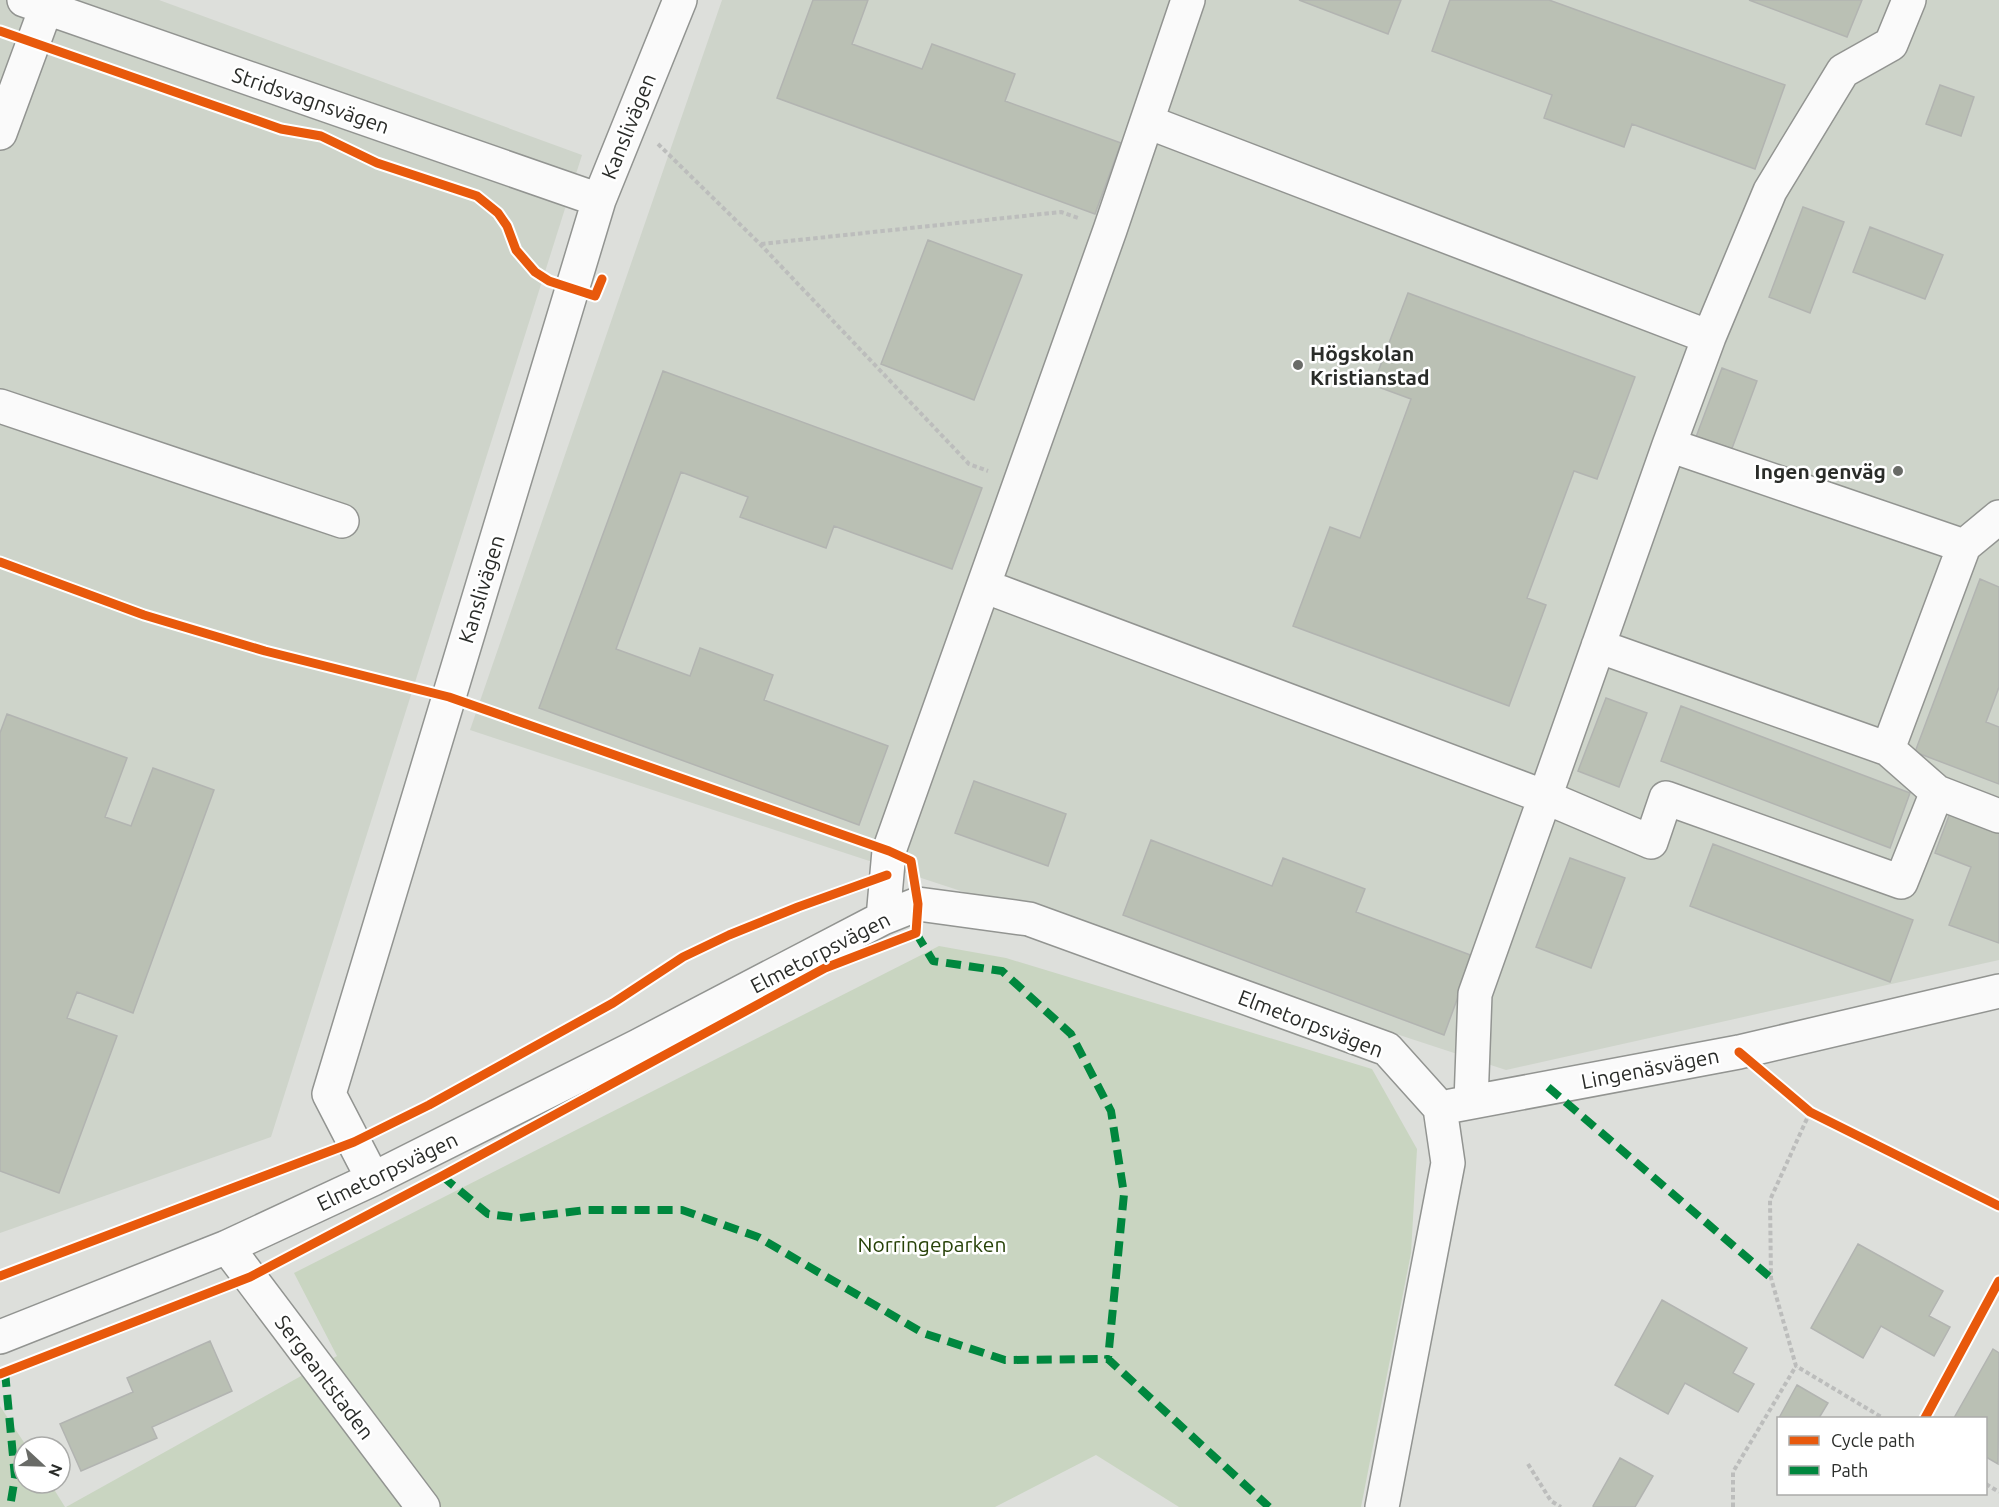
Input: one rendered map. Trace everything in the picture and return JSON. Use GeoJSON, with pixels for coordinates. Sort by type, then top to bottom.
{"type":"FeatureCollection","features":[{"type":"Feature","properties":{"kind":"street","name":"Kanslivägen"},"geometry":{"type":"LineString","coordinates":[[373,1179],[329,1094],[598,200],[680,0]]}},
{"type":"Feature","properties":{"kind":"street"},"geometry":{"type":"LineString","coordinates":[[883,918],[889,851],[1148,122],[1188,0]]}},
{"type":"Feature","properties":{"kind":"street"},"geometry":{"type":"LineString","coordinates":[[1382,1507],[1448,1162],[1475,994],[1709,337],[1770,191],[1843,71],[1891,44],[1909,0]]}},
{"type":"Feature","properties":{"kind":"street","name":"Stridsvagnsvägen"},"geometry":{"type":"LineString","coordinates":[[35,4],[598,200]]}},
{"type":"Feature","properties":{"kind":"street"},"geometry":{"type":"LineString","coordinates":[[0,133],[35,4]]}},
{"type":"Feature","properties":{"kind":"street"},"geometry":{"type":"LineString","coordinates":[[1148,122],[1709,337]]}},
{"type":"Feature","properties":{"kind":"street"},"geometry":{"type":"LineString","coordinates":[[0,406],[342,521]]}},
{"type":"Feature","properties":{"kind":"street"},"geometry":{"type":"LineString","coordinates":[[1670,445],[1964,546]]}},
{"type":"Feature","properties":{"kind":"street"},"geometry":{"type":"LineString","coordinates":[[1888,749],[1964,546],[1999,517]]}},
{"type":"Feature","properties":{"kind":"street"},"geometry":{"type":"LineString","coordinates":[[984,586],[1545,797],[1651,842],[1666,798],[1900,882],[1937,792]]}},
{"type":"Feature","properties":{"kind":"street"},"geometry":{"type":"LineString","coordinates":[[1598,646],[1888,749],[1937,792],[1999,816]]}},
{"type":"Feature","properties":{"kind":"street","name":"Elmetorpsvägen"},"geometry":{"type":"LineString","coordinates":[[0,1337],[227,1247],[373,1179],[628,1051],[883,918],[918,904],[1029,919],[1387,1049],[1456,1105]]}},
{"type":"Feature","properties":{"kind":"street","name":"Lingenäsvägen"},"geometry":{"type":"LineString","coordinates":[[1456,1105],[1739,1052],[1999,991]]}},
{"type":"Feature","properties":{"kind":"street","name":"Sergeantstaden"},"geometry":{"type":"LineString","coordinates":[[227,1247],[423,1507]]}},
{"type":"Feature","properties":{"kind":"path"},"geometry":{"type":"LineString","coordinates":[[653,139],[760,244],[969,464],[1020,484]]}},
{"type":"Feature","properties":{"kind":"path"},"geometry":{"type":"LineString","coordinates":[[760,244],[1061,212],[1110,230]]}},
{"type":"Feature","properties":{"kind":"path"},"geometry":{"type":"LineString","coordinates":[[1801,1104],[1810,1112],[1821,1117]]}},
{"type":"Feature","properties":{"kind":"path"},"geometry":{"type":"LineString","coordinates":[[1810,1112],[1770,1200],[1771,1278],[1796,1366],[1880,1417]]}},
{"type":"Feature","properties":{"kind":"path"},"geometry":{"type":"LineString","coordinates":[[1733,1507],[1733,1472],[1796,1366]]}},
{"type":"Feature","properties":{"kind":"path"},"geometry":{"type":"LineString","coordinates":[[1528,1464],[1551,1501],[1561,1507]]}},
{"type":"Feature","properties":{"kind":"shaded area"},"geometry":{"type":"Polygon","coordinates":[[[0,0],[159,0],[582,155],[271,1137],[0,1233],[0,0]]]}},
{"type":"Feature","properties":{"kind":"shaded area","name":"Högskolan Kristianstad"},"geometry":{"type":"Polygon","coordinates":[[[722,0],[1999,0],[1999,960],[1506,1070],[470,730],[722,0]]]}},
{"type":"Feature","properties":{"kind":"green space","name":"Norringeparken"},"geometry":{"type":"Polygon","coordinates":[[[939,946],[1006,958],[1372,1069],[1417,1149],[1411,1253],[1361,1507],[1179,1507],[1096,1455],[995,1507],[66,1507],[337,1356],[294,1273],[939,946]]]}},
{"type":"Feature","properties":{"kind":"green space"},"geometry":{"type":"Polygon","coordinates":[[[0,1406],[19,1435],[12,1435],[12,1495],[58,1495],[65,1507],[0,1507],[0,1406]]]}},
{"type":"Feature","properties":{"kind":"building"},"geometry":{"type":"Polygon","coordinates":[[[813,0],[868,0],[852,44],[922,69],[932,44],[1015,74],[1005,101],[1121,143],[1095,214],[777,98],[813,0]]]}},
{"type":"Feature","properties":{"kind":"building"},"geometry":{"type":"Polygon","coordinates":[[[1299,0],[1401,0],[1388,34],[1299,0]]]}},
{"type":"Feature","properties":{"kind":"building"},"geometry":{"type":"Polygon","coordinates":[[[1450,0],[1549,0],[1785,85],[1755,169],[1632,124],[1624,147],[1544,118],[1552,95],[1432,51],[1450,0]]]}},
{"type":"Feature","properties":{"kind":"building"},"geometry":{"type":"Polygon","coordinates":[[[1749,0],[1862,0],[1847,37],[1749,0]]]}},
{"type":"Feature","properties":{"kind":"building"},"geometry":{"type":"Polygon","coordinates":[[[1940,85],[1974,97],[1961,136],[1926,124],[1940,85]]]}},
{"type":"Feature","properties":{"kind":"building"},"geometry":{"type":"Polygon","coordinates":[[[1803,207],[1844,222],[1810,313],[1769,297],[1803,207]]]}},
{"type":"Feature","properties":{"kind":"building"},"geometry":{"type":"Polygon","coordinates":[[[1870,227],[1943,255],[1925,299],[1853,272],[1870,227]]]}},
{"type":"Feature","properties":{"kind":"building"},"geometry":{"type":"Polygon","coordinates":[[[928,240],[1022,275],[974,400],[881,364],[928,240]]]}},
{"type":"Feature","properties":{"kind":"building"},"geometry":{"type":"Polygon","coordinates":[[[1408,293],[1635,377],[1597,479],[1574,471],[1527,598],[1546,605],[1509,706],[1293,626],[1330,527],[1360,538],[1411,399],[1373,385],[1408,293]]]}},
{"type":"Feature","properties":{"kind":"building"},"geometry":{"type":"Polygon","coordinates":[[[1722,368],[1757,381],[1731,451],[1696,437],[1722,368]]]}},
{"type":"Feature","properties":{"kind":"building"},"geometry":{"type":"Polygon","coordinates":[[[663,371],[982,488],[952,569],[834,526],[826,548],[740,517],[748,497],[681,472],[616,649],[690,676],[700,648],[773,675],[764,700],[888,746],[859,825],[539,708],[663,371]]]}},
{"type":"Feature","properties":{"kind":"building"},"geometry":{"type":"Polygon","coordinates":[[[1980,579],[1999,587],[1999,687],[1986,722],[1999,727],[1999,784],[1915,752],[1980,579]]]}},
{"type":"Feature","properties":{"kind":"building"},"geometry":{"type":"Polygon","coordinates":[[[1606,698],[1647,713],[1619,787],[1578,771],[1606,698]]]}},
{"type":"Feature","properties":{"kind":"building"},"geometry":{"type":"Polygon","coordinates":[[[1681,706],[1910,793],[1890,848],[1661,761],[1681,706]]]}},
{"type":"Feature","properties":{"kind":"building"},"geometry":{"type":"Polygon","coordinates":[[[7,714],[127,758],[105,817],[131,826],[153,768],[214,790],[133,1013],[77,992],[67,1018],[117,1036],[59,1193],[0,1171],[0,733],[7,714]]]}},
{"type":"Feature","properties":{"kind":"building"},"geometry":{"type":"Polygon","coordinates":[[[974,781],[1066,814],[1048,866],[955,833],[974,781]]]}},
{"type":"Feature","properties":{"kind":"building"},"geometry":{"type":"Polygon","coordinates":[[[1950,813],[1999,831],[1999,943],[1949,925],[1971,867],[1935,853],[1950,813]]]}},
{"type":"Feature","properties":{"kind":"building"},"geometry":{"type":"Polygon","coordinates":[[[1151,840],[1272,886],[1283,858],[1365,889],[1356,912],[1473,956],[1444,1035],[1123,915],[1151,840]]]}},
{"type":"Feature","properties":{"kind":"building"},"geometry":{"type":"Polygon","coordinates":[[[1713,844],[1913,920],[1890,982],[1690,906],[1713,844]]]}},
{"type":"Feature","properties":{"kind":"building"},"geometry":{"type":"Polygon","coordinates":[[[1570,858],[1625,878],[1591,968],[1536,947],[1570,858]]]}},
{"type":"Feature","properties":{"kind":"building"},"geometry":{"type":"Polygon","coordinates":[[[1858,1244],[1943,1291],[1929,1316],[1950,1327],[1934,1356],[1881,1326],[1863,1358],[1811,1328],[1858,1244]]]}},
{"type":"Feature","properties":{"kind":"building"},"geometry":{"type":"Polygon","coordinates":[[[1662,1300],[1747,1348],[1733,1373],[1754,1384],[1738,1412],[1685,1383],[1668,1414],[1615,1385],[1662,1300]]]}},
{"type":"Feature","properties":{"kind":"building"},"geometry":{"type":"Polygon","coordinates":[[[210,1341],[232,1391],[152,1427],[157,1438],[81,1471],[72,1451],[72,1435],[65,1435],[60,1424],[133,1392],[127,1378],[210,1341]]]}},
{"type":"Feature","properties":{"kind":"building"},"geometry":{"type":"Polygon","coordinates":[[[1993,1349],[1999,1353],[1998,1464],[1987,1458],[1987,1417],[1955,1417],[1993,1349]]]}},
{"type":"Feature","properties":{"kind":"building"},"geometry":{"type":"Polygon","coordinates":[[[1797,1385],[1828,1403],[1820,1417],[1780,1417],[1797,1385]]]}},
{"type":"Feature","properties":{"kind":"building"},"geometry":{"type":"Polygon","coordinates":[[[1620,1458],[1653,1476],[1635,1507],[1594,1507],[1593,1506],[1620,1458]]]}},
{"type":"Feature","properties":{"kind":"marked path"},"geometry":{"type":"LineString","coordinates":[[916,933],[933,961],[1002,971],[1071,1034],[1111,1111],[1124,1194],[1108,1359]]}},
{"type":"Feature","properties":{"kind":"marked path"},"geometry":{"type":"LineString","coordinates":[[1548,1087],[1771,1278]]}},
{"type":"Feature","properties":{"kind":"marked path"},"geometry":{"type":"LineString","coordinates":[[442,1176],[488,1214],[519,1218],[586,1210],[682,1210],[758,1237],[923,1333],[1005,1360],[1108,1359],[1269,1507]]}},
{"type":"Feature","properties":{"kind":"marked path"},"geometry":{"type":"LineString","coordinates":[[5,1372],[15,1477],[10,1507]]}},
{"type":"Feature","properties":{"kind":"cycle path"},"geometry":{"type":"LineString","coordinates":[[0,31],[281,129],[321,136],[377,163],[477,196],[498,213],[507,226],[516,250],[535,272],[549,281],[595,296],[602,279]]}},
{"type":"Feature","properties":{"kind":"cycle path"},"geometry":{"type":"LineString","coordinates":[[0,562],[144,615],[265,651],[449,697],[889,851],[911,861],[918,904],[916,933],[825,968],[442,1176],[250,1277],[0,1374]]}},
{"type":"Feature","properties":{"kind":"cycle path"},"geometry":{"type":"LineString","coordinates":[[0,1276],[354,1142],[429,1105],[613,1003],[683,957],[729,935],[798,907],[887,875]]}},
{"type":"Feature","properties":{"kind":"cycle path"},"geometry":{"type":"LineString","coordinates":[[1739,1052],[1810,1112],[1999,1206]]}},
{"type":"Feature","properties":{"kind":"cycle path"},"geometry":{"type":"LineString","coordinates":[[1926,1417],[1999,1281]]}},
{"type":"Feature","properties":{"kind":"place","name":"Högskolan Kristianstad"},"geometry":{"type":"Point","coordinates":[1298,365]}},
{"type":"Feature","properties":{"kind":"place","name":"Ingen genväg"},"geometry":{"type":"Point","coordinates":[1898,471]}}]}
